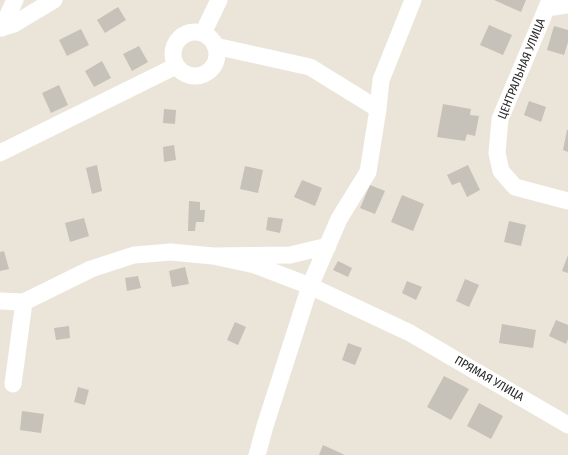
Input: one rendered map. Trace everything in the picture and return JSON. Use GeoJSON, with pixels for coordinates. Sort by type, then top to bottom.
{"type":"FeatureCollection","features":[{"type":"Feature","properties":{"kind":"street"},"geometry":{"type":"LineString","coordinates":[[1,28],[15,0]]}},
{"type":"Feature","properties":{"kind":"street"},"geometry":{"type":"LineString","coordinates":[[1,28],[14,24],[54,0]]}},
{"type":"Feature","properties":{"kind":"street"},"geometry":{"type":"LineString","coordinates":[[203,33],[219,0]]}},
{"type":"Feature","properties":{"kind":"street"},"geometry":{"type":"LineString","coordinates":[[257,455],[310,286],[339,219],[368,172],[381,80],[413,0]]}},
{"type":"Feature","properties":{"kind":"street","name":"ЦЕНТРАЛЬНАЯ УЛИЦА"},"geometry":{"type":"LineString","coordinates":[[568,5],[549,4],[500,119],[497,153],[501,171],[515,187],[568,201]]}},
{"type":"Feature","properties":{"kind":"street"},"geometry":{"type":"LineString","coordinates":[[189,32],[203,33],[208,36],[215,46],[216,60],[213,66],[202,75],[195,76],[188,74],[181,71],[176,66],[173,52],[174,46],[183,35],[189,32]]}},
{"type":"Feature","properties":{"kind":"street"},"geometry":{"type":"LineString","coordinates":[[215,46],[310,67],[378,109]]}},
{"type":"Feature","properties":{"kind":"street"},"geometry":{"type":"LineString","coordinates":[[0,152],[176,66]]}},
{"type":"Feature","properties":{"kind":"street"},"geometry":{"type":"LineString","coordinates":[[0,301],[24,302],[91,269],[134,255],[171,252],[213,256],[290,255],[328,246]]}},
{"type":"Feature","properties":{"kind":"street","name":"ПРЯМАЯ УЛИЦА"},"geometry":{"type":"LineString","coordinates":[[213,256],[255,265],[310,286],[410,333],[568,425]]}},
{"type":"Feature","properties":{"kind":"street"},"geometry":{"type":"LineString","coordinates":[[13,384],[24,302]]}},
{"type":"Feature","properties":{"kind":"building"},"geometry":{"type":"Polygon","coordinates":[[[494,0],[526,0],[521,12],[494,0]]]}},
{"type":"Feature","properties":{"kind":"building"},"geometry":{"type":"Polygon","coordinates":[[[118,7],[126,20],[105,33],[97,20],[118,7]]]}},
{"type":"Feature","properties":{"kind":"building"},"geometry":{"type":"Polygon","coordinates":[[[489,25],[512,35],[503,55],[480,45],[489,25]]]}},
{"type":"Feature","properties":{"kind":"building"},"geometry":{"type":"Polygon","coordinates":[[[554,26],[568,30],[568,42],[564,55],[547,50],[554,26]]]}},
{"type":"Feature","properties":{"kind":"building"},"geometry":{"type":"Polygon","coordinates":[[[81,29],[89,45],[67,56],[59,40],[81,29]]]}},
{"type":"Feature","properties":{"kind":"building"},"geometry":{"type":"Polygon","coordinates":[[[139,46],[148,62],[132,71],[123,54],[139,46]]]}},
{"type":"Feature","properties":{"kind":"building"},"geometry":{"type":"Polygon","coordinates":[[[102,61],[111,78],[94,87],[85,71],[102,61]]]}},
{"type":"Feature","properties":{"kind":"building"},"geometry":{"type":"Polygon","coordinates":[[[59,85],[68,105],[51,113],[42,93],[59,85]]]}},
{"type":"Feature","properties":{"kind":"building"},"geometry":{"type":"Polygon","coordinates":[[[529,101],[546,107],[541,122],[524,115],[529,101]]]}},
{"type":"Feature","properties":{"kind":"building"},"geometry":{"type":"Polygon","coordinates":[[[443,104],[471,109],[470,115],[479,116],[475,136],[467,134],[465,141],[437,137],[443,104]]]}},
{"type":"Feature","properties":{"kind":"building"},"geometry":{"type":"Polygon","coordinates":[[[164,109],[176,110],[175,124],[163,123],[164,109]]]}},
{"type":"Feature","properties":{"kind":"building"},"geometry":{"type":"Polygon","coordinates":[[[568,130],[568,152],[563,150],[568,130]]]}},
{"type":"Feature","properties":{"kind":"building"},"geometry":{"type":"Polygon","coordinates":[[[174,145],[176,160],[164,162],[163,147],[174,145]]]}},
{"type":"Feature","properties":{"kind":"building"},"geometry":{"type":"Polygon","coordinates":[[[97,165],[102,191],[92,194],[86,168],[97,165]]]}},
{"type":"Feature","properties":{"kind":"building"},"geometry":{"type":"Polygon","coordinates":[[[468,165],[480,190],[467,197],[460,182],[452,185],[447,175],[468,165]]]}},
{"type":"Feature","properties":{"kind":"building"},"geometry":{"type":"Polygon","coordinates":[[[245,166],[263,170],[258,193],[240,189],[245,166]]]}},
{"type":"Feature","properties":{"kind":"building"},"geometry":{"type":"Polygon","coordinates":[[[302,180],[322,188],[315,206],[294,197],[302,180]]]}},
{"type":"Feature","properties":{"kind":"building"},"geometry":{"type":"Polygon","coordinates":[[[370,185],[385,191],[375,214],[360,208],[370,185]]]}},
{"type":"Feature","properties":{"kind":"building"},"geometry":{"type":"Polygon","coordinates":[[[402,195],[424,204],[413,231],[391,222],[402,195]]]}},
{"type":"Feature","properties":{"kind":"building"},"geometry":{"type":"Polygon","coordinates":[[[189,201],[200,202],[200,210],[205,210],[204,222],[196,222],[195,231],[188,231],[189,201]]]}},
{"type":"Feature","properties":{"kind":"building"},"geometry":{"type":"Polygon","coordinates":[[[268,217],[283,219],[280,233],[266,230],[268,217]]]}},
{"type":"Feature","properties":{"kind":"building"},"geometry":{"type":"Polygon","coordinates":[[[84,218],[89,236],[70,242],[65,223],[84,218]]]}},
{"type":"Feature","properties":{"kind":"building"},"geometry":{"type":"Polygon","coordinates":[[[509,221],[526,225],[521,246],[504,242],[509,221]]]}},
{"type":"Feature","properties":{"kind":"building"},"geometry":{"type":"Polygon","coordinates":[[[4,251],[9,269],[0,271],[0,252],[4,251]]]}},
{"type":"Feature","properties":{"kind":"building"},"geometry":{"type":"Polygon","coordinates":[[[568,255],[568,273],[562,271],[568,255]]]}},
{"type":"Feature","properties":{"kind":"building"},"geometry":{"type":"Polygon","coordinates":[[[338,261],[352,268],[348,277],[333,270],[338,261]]]}},
{"type":"Feature","properties":{"kind":"building"},"geometry":{"type":"Polygon","coordinates":[[[185,267],[189,284],[172,287],[169,271],[185,267]]]}},
{"type":"Feature","properties":{"kind":"building"},"geometry":{"type":"Polygon","coordinates":[[[138,276],[141,288],[127,291],[125,278],[138,276]]]}},
{"type":"Feature","properties":{"kind":"building"},"geometry":{"type":"Polygon","coordinates":[[[465,279],[479,285],[469,307],[456,301],[465,279]]]}},
{"type":"Feature","properties":{"kind":"building"},"geometry":{"type":"Polygon","coordinates":[[[407,281],[422,287],[416,300],[402,293],[407,281]]]}},
{"type":"Feature","properties":{"kind":"building"},"geometry":{"type":"Polygon","coordinates":[[[556,320],[568,325],[568,339],[566,344],[549,336],[556,320]]]}},
{"type":"Feature","properties":{"kind":"building"},"geometry":{"type":"Polygon","coordinates":[[[235,322],[246,327],[238,345],[227,340],[235,322]]]}},
{"type":"Feature","properties":{"kind":"building"},"geometry":{"type":"Polygon","coordinates":[[[502,324],[536,330],[533,348],[499,343],[502,324]]]}},
{"type":"Feature","properties":{"kind":"building"},"geometry":{"type":"Polygon","coordinates":[[[69,326],[70,338],[56,340],[54,328],[69,326]]]}},
{"type":"Feature","properties":{"kind":"building"},"geometry":{"type":"Polygon","coordinates":[[[348,343],[362,348],[355,365],[342,360],[348,343]]]}},
{"type":"Feature","properties":{"kind":"building"},"geometry":{"type":"Polygon","coordinates":[[[444,376],[469,389],[451,420],[427,407],[444,376]]]}},
{"type":"Feature","properties":{"kind":"building"},"geometry":{"type":"Polygon","coordinates":[[[78,387],[89,390],[85,405],[74,402],[78,387]]]}},
{"type":"Feature","properties":{"kind":"building"},"geometry":{"type":"Polygon","coordinates":[[[479,403],[503,416],[491,439],[467,426],[479,403]]]}},
{"type":"Feature","properties":{"kind":"building"},"geometry":{"type":"Polygon","coordinates":[[[22,411],[44,414],[41,433],[20,430],[22,411]]]}},
{"type":"Feature","properties":{"kind":"building"},"geometry":{"type":"Polygon","coordinates":[[[323,445],[345,455],[319,455],[323,445]]]}}]}
